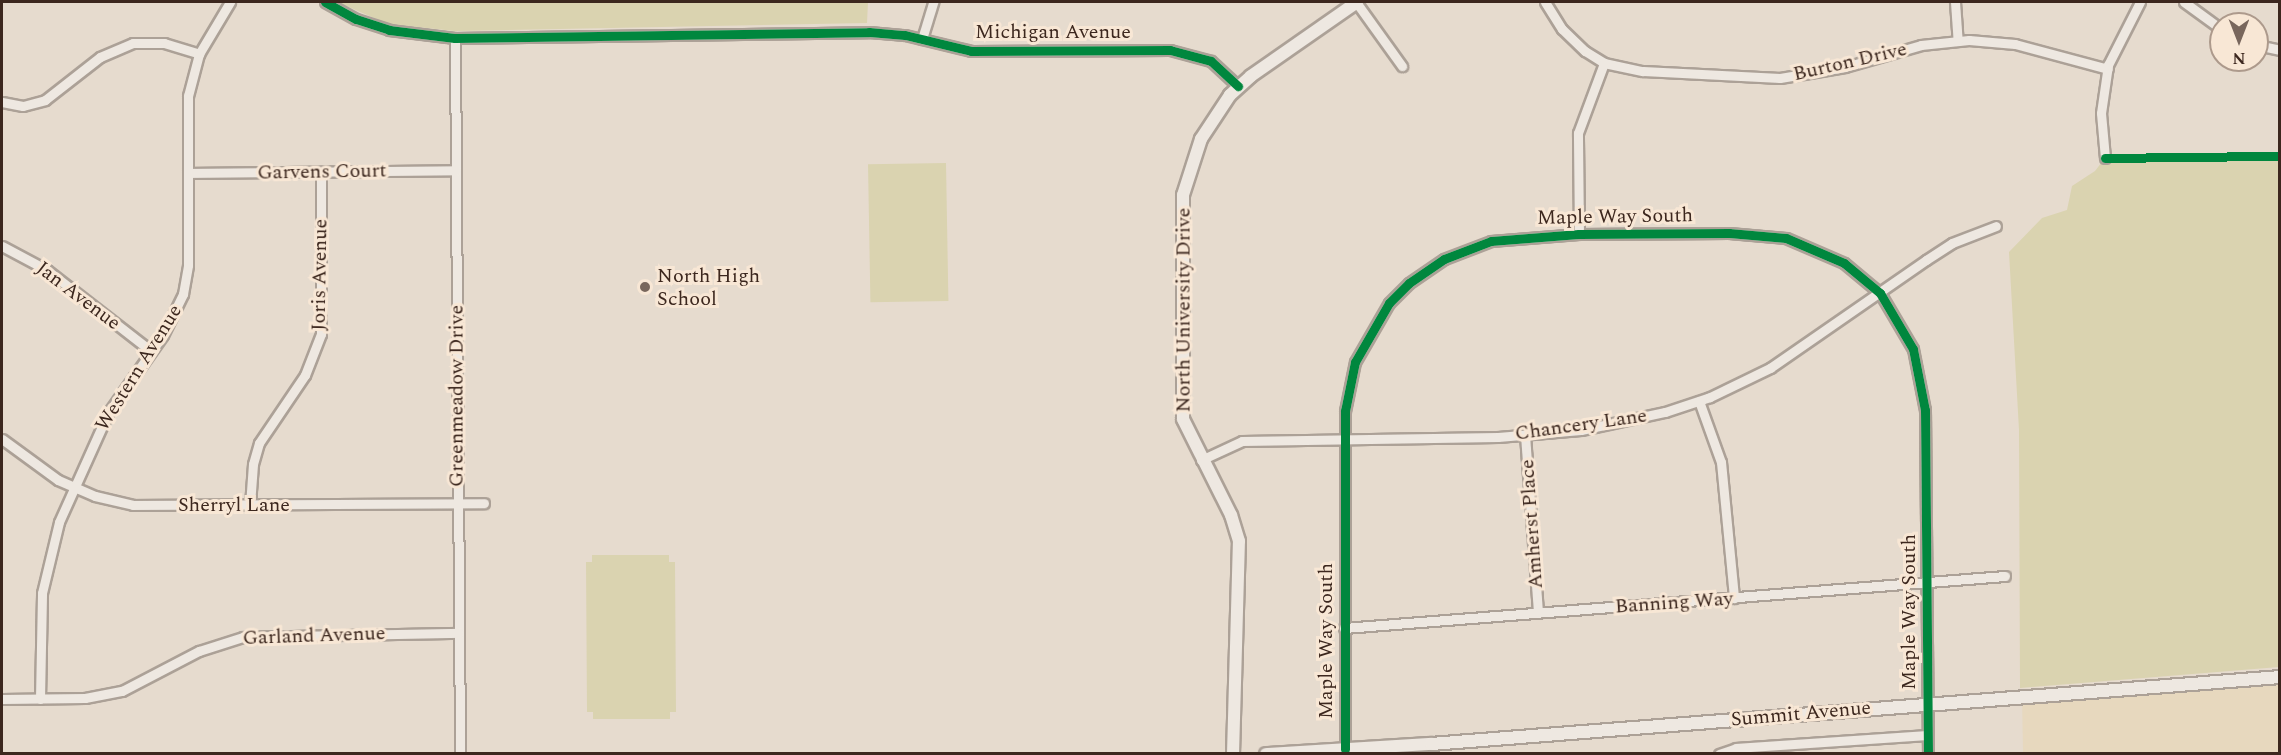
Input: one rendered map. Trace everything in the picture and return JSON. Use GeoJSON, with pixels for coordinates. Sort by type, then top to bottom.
{"type":"FeatureCollection","features":[{"type":"Feature","properties":{"kind":"main road","name":"North University Drive"},"geometry":{"type":"LineString","coordinates":[[1233,753],[1240,594],[1239,541],[1231,515],[1185,427],[1182,408],[1182,204],[1201,139],[1238,86],[1356,2]]}},
{"type":"Feature","properties":{"kind":"main road","name":"Summit Avenue"},"geometry":{"type":"LineString","coordinates":[[1266,753],[1431,744],[1927,703],[2280,677]]}},
{"type":"Feature","properties":{"kind":"main road","name":"Summit Avenue"},"geometry":{"type":"LineString","coordinates":[[1396,753],[1431,744]]}},
{"type":"Feature","properties":{"kind":"street","name":"Western Avenue"},"geometry":{"type":"LineString","coordinates":[[40,699],[42,593],[52,541],[73,487],[108,413],[173,319],[184,286],[188,96],[199,54],[230,2]]}},
{"type":"Feature","properties":{"kind":"street","name":"Michigan Avenue"},"geometry":{"type":"LineString","coordinates":[[325,2],[356,19],[389,30],[455,38],[869,32],[986,51],[1182,51],[1211,61],[1238,86]]}},
{"type":"Feature","properties":{"kind":"street"},"geometry":{"type":"LineString","coordinates":[[922,39],[933,2]]}},
{"type":"Feature","properties":{"kind":"street"},"geometry":{"type":"LineString","coordinates":[[1356,2],[1402,66]]}},
{"type":"Feature","properties":{"kind":"street","name":"Burton Drive"},"geometry":{"type":"LineString","coordinates":[[1545,2],[1574,42],[1604,63],[1655,72],[1779,78],[1820,72],[1914,47],[1958,40],[2015,44],[2108,69]]}},
{"type":"Feature","properties":{"kind":"street"},"geometry":{"type":"LineString","coordinates":[[1955,2],[1958,40]]}},
{"type":"Feature","properties":{"kind":"street"},"geometry":{"type":"LineString","coordinates":[[2105,158],[2101,113],[2108,69],[2132,14],[2140,2]]}},
{"type":"Feature","properties":{"kind":"street"},"geometry":{"type":"LineString","coordinates":[[2184,2],[2209,20]]}},
{"type":"Feature","properties":{"kind":"street","name":"Greenmeadow Drive"},"geometry":{"type":"LineString","coordinates":[[455,38],[460,753]]}},
{"type":"Feature","properties":{"kind":"street"},"geometry":{"type":"LineString","coordinates":[[2,102],[23,106],[45,100],[100,57],[133,43],[164,43],[199,54]]}},
{"type":"Feature","properties":{"kind":"street"},"geometry":{"type":"LineString","coordinates":[[1579,234],[1578,134],[1604,63]]}},
{"type":"Feature","properties":{"kind":"street","name":"Garvens Court"},"geometry":{"type":"LineString","coordinates":[[188,173],[456,170]]}},
{"type":"Feature","properties":{"kind":"street","name":"Joris Avenue"},"geometry":{"type":"LineString","coordinates":[[250,505],[253,464],[259,443],[272,419],[304,375],[321,334],[321,172]]}},
{"type":"Feature","properties":{"kind":"street","name":"Chancery Lane"},"geometry":{"type":"LineString","coordinates":[[1201,460],[1242,441],[1525,435],[1608,425],[1699,401],[1770,368],[1952,243],[1992,229]]}},
{"type":"Feature","properties":{"kind":"street","name":"Maple Way South"},"geometry":{"type":"LineString","coordinates":[[1345,749],[1344,440],[1348,388],[1355,362],[1375,322],[1409,283],[1444,259],[1480,244],[1579,234],[1729,233],[1786,238],[1844,263],[1880,293],[1909,339],[1923,386],[1928,753]]}},
{"type":"Feature","properties":{"kind":"street","name":"Jan Avenue"},"geometry":{"type":"LineString","coordinates":[[2,246],[47,270],[151,351]]}},
{"type":"Feature","properties":{"kind":"street"},"geometry":{"type":"LineString","coordinates":[[1699,401],[1721,462],[1734,598]]}},
{"type":"Feature","properties":{"kind":"street","name":"Amherst Place"},"geometry":{"type":"LineString","coordinates":[[1525,435],[1538,613]]}},
{"type":"Feature","properties":{"kind":"street","name":"Sherryl Lane"},"geometry":{"type":"LineString","coordinates":[[2,439],[29,463],[73,487],[133,504],[484,503]]}},
{"type":"Feature","properties":{"kind":"street","name":"Banning Way"},"geometry":{"type":"LineString","coordinates":[[1344,628],[2004,576]]}},
{"type":"Feature","properties":{"kind":"street","name":"Garland Avenue"},"geometry":{"type":"LineString","coordinates":[[2,699],[85,698],[122,691],[199,651],[243,637],[459,633]]}},
{"type":"Feature","properties":{"kind":"street"},"geometry":{"type":"LineString","coordinates":[[1719,753],[1736,748],[1928,735]]}},
{"type":"Feature","properties":{"kind":"shaded area"},"geometry":{"type":"Polygon","coordinates":[[[337,2],[868,2],[867,23],[455,31],[388,24],[337,2]]]}},
{"type":"Feature","properties":{"kind":"shaded area"},"geometry":{"type":"Polygon","coordinates":[[[2279,156],[2279,667],[2020,688],[2019,430],[2009,252],[2042,218],[2067,210],[2072,186],[2095,171],[2105,158],[2279,156]]]}},
{"type":"Feature","properties":{"kind":"shaded area"},"geometry":{"type":"Polygon","coordinates":[[[946,163],[948,301],[870,302],[868,164],[946,163]]]}},
{"type":"Feature","properties":{"kind":"shaded area"},"geometry":{"type":"Polygon","coordinates":[[[592,555],[669,555],[669,562],[675,562],[676,712],[670,712],[670,719],[593,719],[593,712],[587,712],[586,562],[592,562],[592,555]]]}},
{"type":"Feature","properties":{"kind":"shaded area"},"geometry":{"type":"Polygon","coordinates":[[[2279,677],[2279,753],[2023,753],[2022,697],[2279,677]]]}},
{"type":"Feature","properties":{"kind":"cycle path"},"geometry":{"type":"LineString","coordinates":[[325,2],[356,19],[389,30],[455,38],[869,32],[905,35],[971,51],[1170,50],[1211,61],[1238,86]]}},
{"type":"Feature","properties":{"kind":"cycle path"},"geometry":{"type":"LineString","coordinates":[[2105,158],[2280,156]]}},
{"type":"Feature","properties":{"kind":"cycle path"},"geometry":{"type":"LineString","coordinates":[[1345,749],[1345,411],[1355,362],[1389,303],[1409,283],[1444,259],[1491,241],[1579,234],[1729,233],[1786,238],[1844,263],[1880,293],[1913,349],[1925,410],[1928,754]]}},
{"type":"Feature","properties":{"kind":"place","name":"North High School"},"geometry":{"type":"Point","coordinates":[645,287]}}]}
